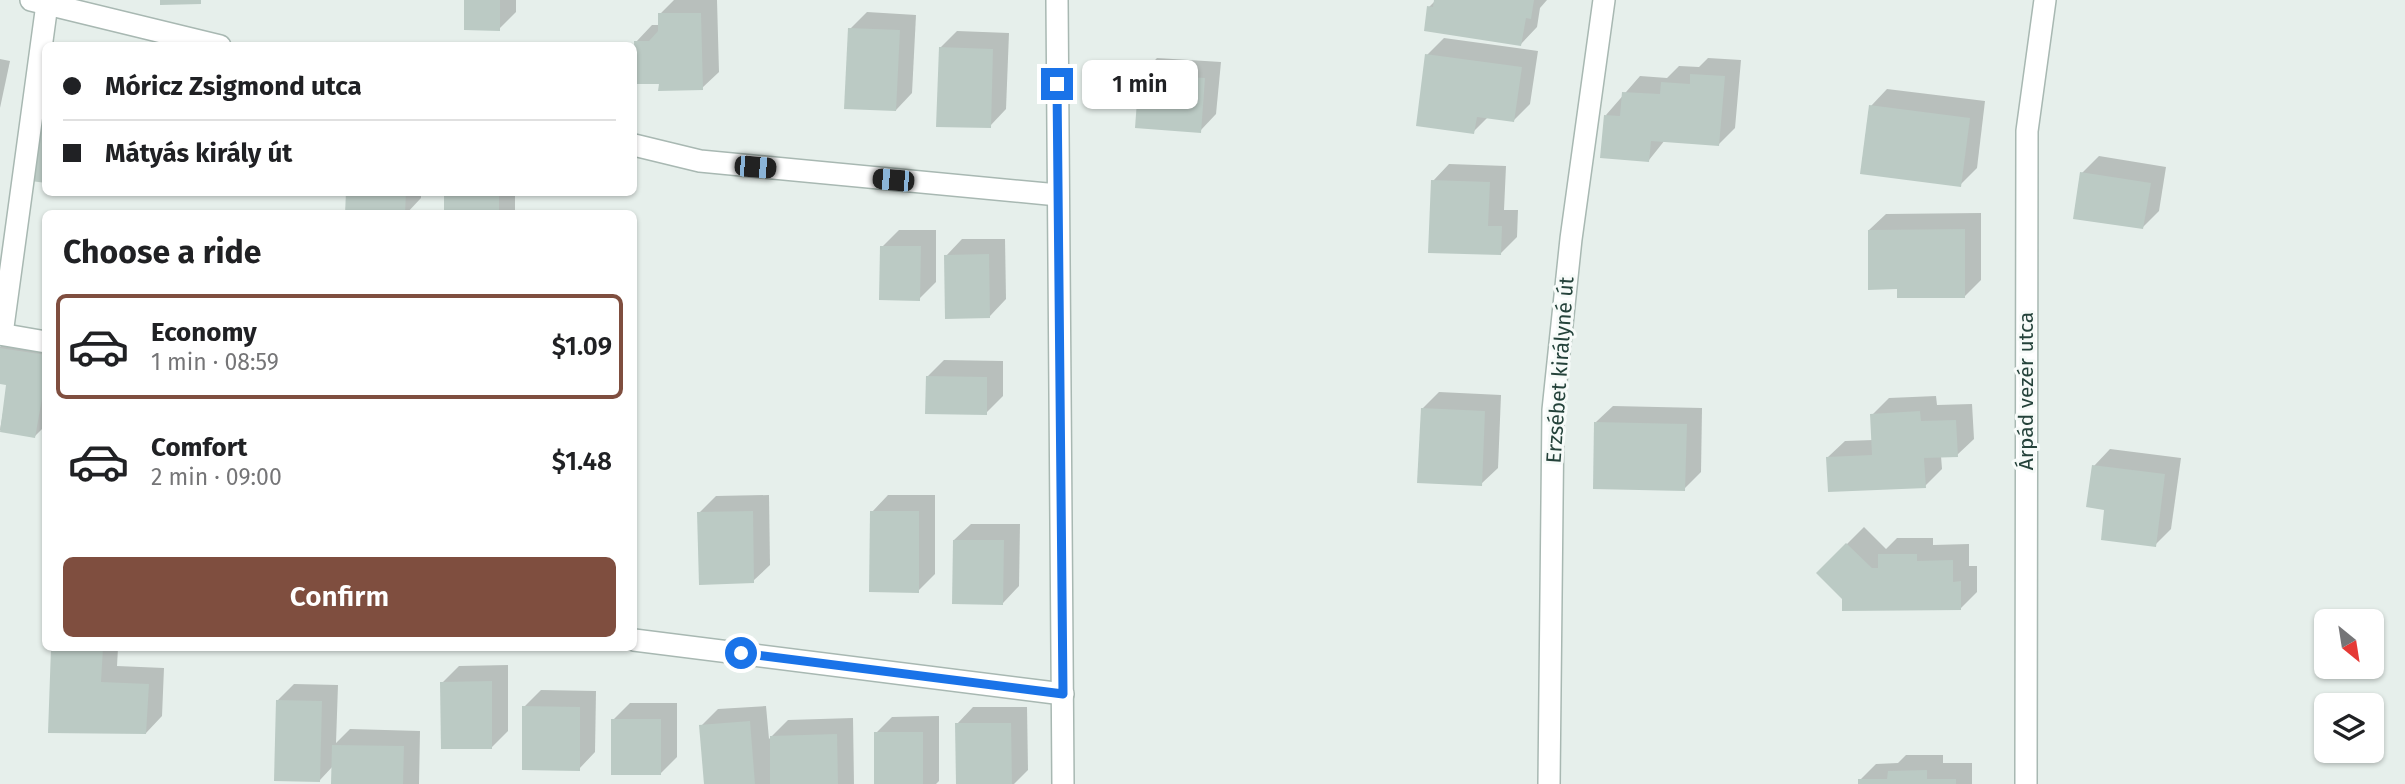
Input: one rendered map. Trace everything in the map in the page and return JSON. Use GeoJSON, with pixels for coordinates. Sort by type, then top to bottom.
{"type":"FeatureCollection","features":[{"type":"Feature","properties":{"kind":"street"},"geometry":{"type":"LineString","coordinates":[[1057,0],[1063,784]]}},
{"type":"Feature","properties":{"kind":"street","name":"Erzsébet királyné út"},"geometry":{"type":"LineString","coordinates":[[1549,784],[1553,410],[1571,239],[1604,0]]}},
{"type":"Feature","properties":{"kind":"street","name":"Árpád vezér utca"},"geometry":{"type":"LineString","coordinates":[[2026,784],[2027,131],[2045,0]]}},
{"type":"Feature","properties":{"kind":"street"},"geometry":{"type":"LineString","coordinates":[[42,341],[1,334],[39,2],[204,42]]}},
{"type":"Feature","properties":{"kind":"street"},"geometry":{"type":"LineString","coordinates":[[637,146],[700,161],[1058,195]]}},
{"type":"Feature","properties":{"kind":"street"},"geometry":{"type":"LineString","coordinates":[[637,640],[1063,694]]}},
{"type":"Feature","properties":{"kind":"building"},"geometry":{"type":"Polygon","coordinates":[[[160,0],[201,0],[201,4],[160,5],[160,0]]]}},
{"type":"Feature","properties":{"kind":"building"},"geometry":{"type":"Polygon","coordinates":[[[464,0],[500,0],[500,31],[464,30],[464,0]]]}},
{"type":"Feature","properties":{"kind":"building"},"geometry":{"type":"Polygon","coordinates":[[[1434,0],[1534,0],[1531,19],[1526,18],[1521,46],[1424,31],[1427,6],[1433,7],[1434,0]]]}},
{"type":"Feature","properties":{"kind":"building"},"geometry":{"type":"Polygon","coordinates":[[[658,13],[701,13],[703,90],[658,91],[659,84],[637,84],[637,42],[634,41],[649,41],[658,31],[658,13]]]}},
{"type":"Feature","properties":{"kind":"building"},"geometry":{"type":"Polygon","coordinates":[[[848,28],[900,30],[896,111],[844,109],[848,28]]]}},
{"type":"Feature","properties":{"kind":"building"},"geometry":{"type":"Polygon","coordinates":[[[939,47],[993,49],[991,128],[936,127],[939,47]]]}},
{"type":"Feature","properties":{"kind":"building"},"geometry":{"type":"Polygon","coordinates":[[[1425,54],[1522,67],[1514,122],[1477,117],[1474,134],[1416,126],[1425,54]]]}},
{"type":"Feature","properties":{"kind":"building"},"geometry":{"type":"Polygon","coordinates":[[[1139,74],[1205,78],[1201,133],[1135,128],[1139,74]]]}},
{"type":"Feature","properties":{"kind":"building"},"geometry":{"type":"Polygon","coordinates":[[[1690,74],[1725,76],[1719,146],[1651,141],[1649,162],[1600,158],[1604,115],[1620,116],[1622,92],[1660,94],[1661,82],[1690,84],[1690,74]]]}},
{"type":"Feature","properties":{"kind":"building"},"geometry":{"type":"Polygon","coordinates":[[[1869,105],[1970,118],[1961,187],[1860,174],[1869,105]]]}},
{"type":"Feature","properties":{"kind":"building"},"geometry":{"type":"Polygon","coordinates":[[[40,118],[42,182],[31,181],[40,118]]]}},
{"type":"Feature","properties":{"kind":"building"},"geometry":{"type":"Polygon","coordinates":[[[2080,172],[2151,183],[2143,229],[2073,219],[2080,172]]]}},
{"type":"Feature","properties":{"kind":"building"},"geometry":{"type":"Polygon","coordinates":[[[1431,180],[1490,182],[1488,226],[1502,226],[1501,255],[1428,253],[1431,180]]]}},
{"type":"Feature","properties":{"kind":"building"},"geometry":{"type":"Polygon","coordinates":[[[346,196],[406,196],[405,210],[345,210],[346,196]]]}},
{"type":"Feature","properties":{"kind":"building"},"geometry":{"type":"Polygon","coordinates":[[[444,196],[499,196],[499,210],[444,210],[444,196]]]}},
{"type":"Feature","properties":{"kind":"building"},"geometry":{"type":"Polygon","coordinates":[[[1965,229],[1965,298],[1897,298],[1897,289],[1868,290],[1868,230],[1965,229]]]}},
{"type":"Feature","properties":{"kind":"building"},"geometry":{"type":"Polygon","coordinates":[[[880,246],[921,246],[920,301],[879,300],[880,246]]]}},
{"type":"Feature","properties":{"kind":"building"},"geometry":{"type":"Polygon","coordinates":[[[989,254],[990,318],[945,319],[944,255],[989,254]]]}},
{"type":"Feature","properties":{"kind":"building"},"geometry":{"type":"Polygon","coordinates":[[[0,348],[42,354],[42,399],[35,438],[0,432],[6,385],[0,384],[0,348]]]}},
{"type":"Feature","properties":{"kind":"building"},"geometry":{"type":"Polygon","coordinates":[[[926,376],[987,377],[987,415],[925,414],[926,376]]]}},
{"type":"Feature","properties":{"kind":"building"},"geometry":{"type":"Polygon","coordinates":[[[1421,408],[1485,411],[1482,486],[1417,483],[1421,408]]]}},
{"type":"Feature","properties":{"kind":"building"},"geometry":{"type":"Polygon","coordinates":[[[1920,411],[1921,421],[1956,420],[1958,457],[1924,458],[1926,488],[1828,492],[1826,457],[1872,455],[1870,414],[1920,411]]]}},
{"type":"Feature","properties":{"kind":"building"},"geometry":{"type":"Polygon","coordinates":[[[1594,422],[1687,424],[1685,491],[1593,489],[1594,422]]]}},
{"type":"Feature","properties":{"kind":"building"},"geometry":{"type":"Polygon","coordinates":[[[2092,465],[2165,474],[2156,547],[2101,540],[2104,510],[2086,507],[2092,465]]]}},
{"type":"Feature","properties":{"kind":"building"},"geometry":{"type":"Polygon","coordinates":[[[753,511],[754,583],[699,585],[697,512],[753,511]]]}},
{"type":"Feature","properties":{"kind":"building"},"geometry":{"type":"Polygon","coordinates":[[[870,511],[919,511],[919,593],[869,592],[870,511]]]}},
{"type":"Feature","properties":{"kind":"building"},"geometry":{"type":"Polygon","coordinates":[[[953,540],[1004,540],[1003,605],[952,604],[953,540]]]}},
{"type":"Feature","properties":{"kind":"building"},"geometry":{"type":"Polygon","coordinates":[[[1846,543],[1872,568],[1878,568],[1878,554],[1917,554],[1917,561],[1953,560],[1953,582],[1961,581],[1961,610],[1842,611],[1842,599],[1816,573],[1846,543]]]}},
{"type":"Feature","properties":{"kind":"building"},"geometry":{"type":"Polygon","coordinates":[[[51,651],[103,651],[101,682],[149,684],[146,734],[48,733],[51,651]]]}},
{"type":"Feature","properties":{"kind":"building"},"geometry":{"type":"Polygon","coordinates":[[[492,681],[492,749],[441,749],[440,682],[492,681]]]}},
{"type":"Feature","properties":{"kind":"building"},"geometry":{"type":"Polygon","coordinates":[[[276,700],[322,701],[320,782],[274,781],[276,700]]]}},
{"type":"Feature","properties":{"kind":"building"},"geometry":{"type":"Polygon","coordinates":[[[522,706],[580,707],[580,771],[522,770],[522,706]]]}},
{"type":"Feature","properties":{"kind":"building"},"geometry":{"type":"Polygon","coordinates":[[[611,719],[661,719],[661,775],[611,775],[611,719]]]}},
{"type":"Feature","properties":{"kind":"building"},"geometry":{"type":"Polygon","coordinates":[[[750,721],[755,784],[704,784],[699,725],[750,721]]]}},
{"type":"Feature","properties":{"kind":"building"},"geometry":{"type":"Polygon","coordinates":[[[955,723],[1011,723],[1012,784],[956,784],[955,723]]]}},
{"type":"Feature","properties":{"kind":"building"},"geometry":{"type":"Polygon","coordinates":[[[874,732],[923,732],[923,784],[874,784],[874,732]]]}},
{"type":"Feature","properties":{"kind":"building"},"geometry":{"type":"Polygon","coordinates":[[[837,734],[838,784],[770,784],[770,736],[837,734]]]}},
{"type":"Feature","properties":{"kind":"building"},"geometry":{"type":"Polygon","coordinates":[[[332,745],[404,746],[403,784],[331,784],[332,745]]]}},
{"type":"Feature","properties":{"kind":"building"},"geometry":{"type":"Polygon","coordinates":[[[1927,770],[1927,779],[1956,779],[1956,784],[1858,784],[1858,779],[1887,779],[1888,771],[1927,770]]]}},
{"type":"Feature","properties":{"kind":"route"},"geometry":{"type":"LineString","coordinates":[[741,653],[1063,694],[1057,84]]}}]}
